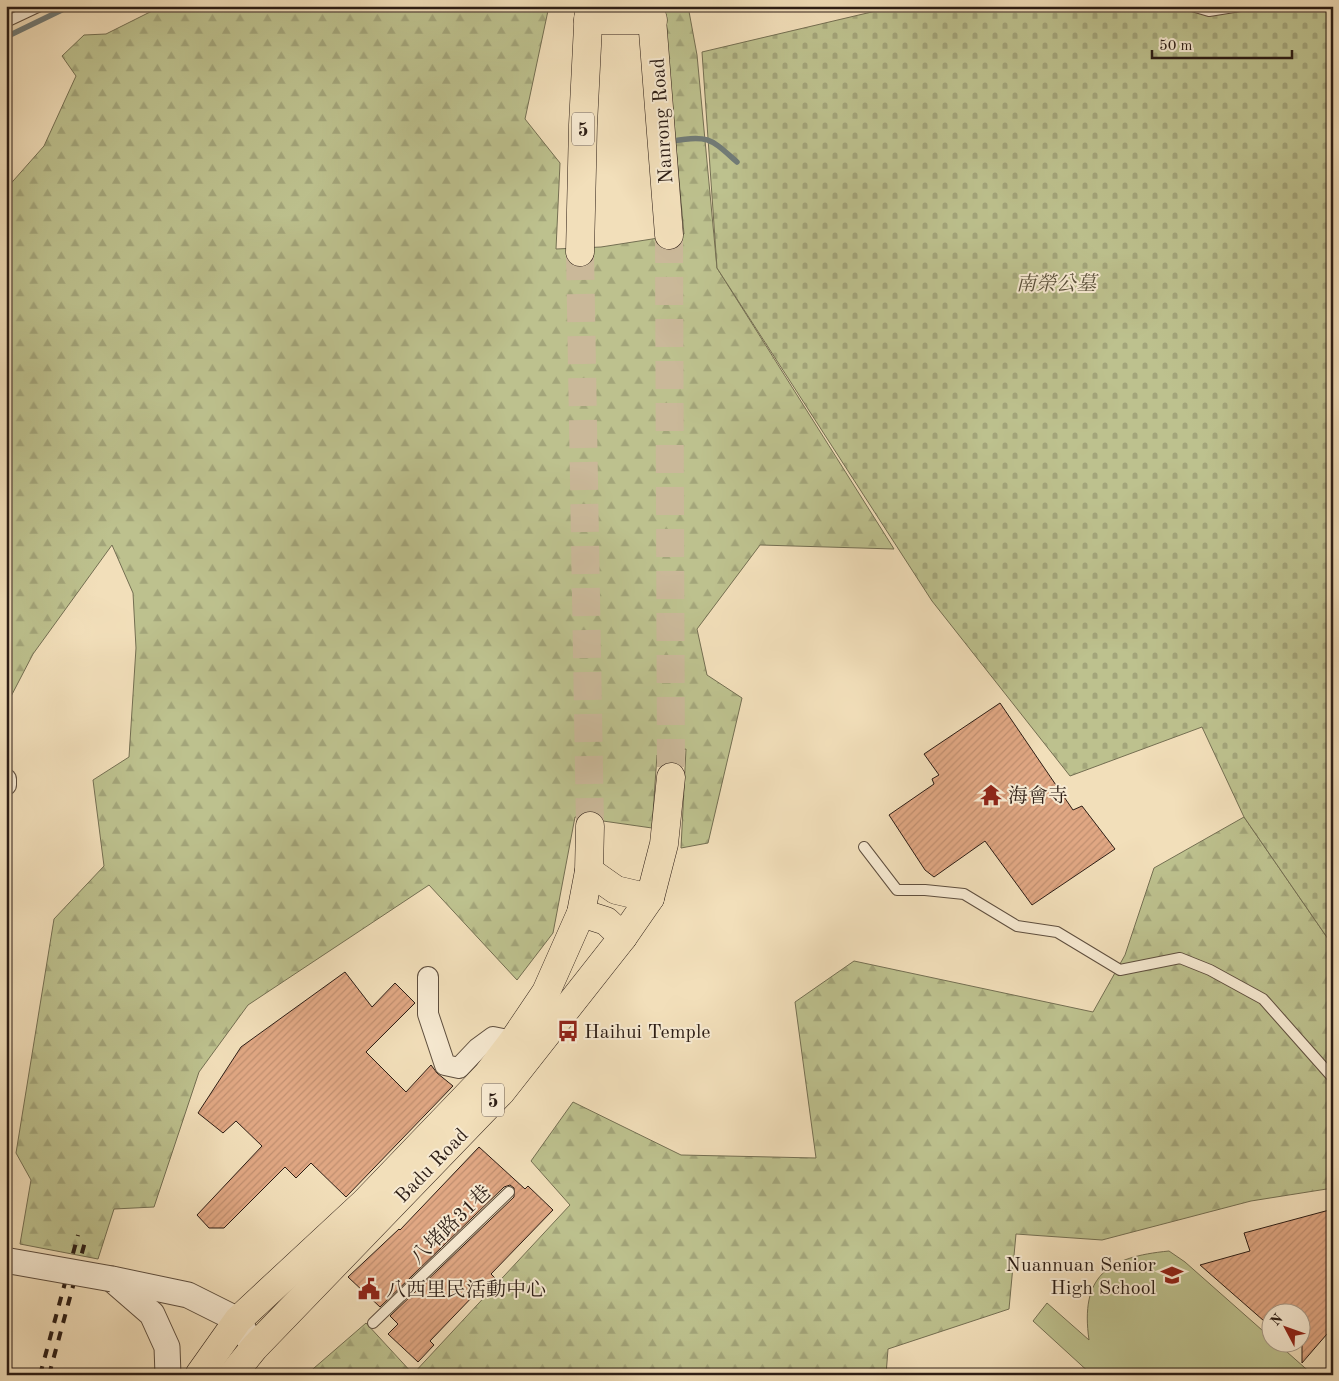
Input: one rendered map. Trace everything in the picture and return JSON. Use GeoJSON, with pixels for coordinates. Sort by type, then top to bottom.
{"type":"FeatureCollection","features":[{"type":"Feature","properties":{"kind":"main road","name":"5"},"geometry":{"type":"LineString","coordinates":[[580,252],[589,13],[652,13]]}},
{"type":"Feature","properties":{"kind":"main road","name":"Nanrong Road"},"geometry":{"type":"LineString","coordinates":[[652,13],[669,235]]}},
{"type":"Feature","properties":{"kind":"main road","name":"Badu Road"},"geometry":{"type":"LineString","coordinates":[[232,1375],[254,1348],[501,1092],[624,937],[650,898],[664,844],[671,777]]}},
{"type":"Feature","properties":{"kind":"main road","name":"Badu Road"},"geometry":{"type":"LineString","coordinates":[[199,1375],[238,1320],[365,1202],[487,1075],[512,1041],[546,992],[581,913],[589,871],[590,826]]}},
{"type":"Feature","properties":{"kind":"main road"},"geometry":{"type":"LineString","coordinates":[[589,871],[616,890],[650,898]]}},
{"type":"Feature","properties":{"kind":"main road"},"geometry":{"type":"LineString","coordinates":[[581,913],[606,921],[624,937]]}},
{"type":"Feature","properties":{"kind":"street"},"geometry":{"type":"LineString","coordinates":[[6,779],[6,785]]}},
{"type":"Feature","properties":{"kind":"street"},"geometry":{"type":"LineString","coordinates":[[428,976],[428,1014],[436,1043],[445,1065],[459,1068],[478,1048],[492,1038],[512,1041]]}},
{"type":"Feature","properties":{"kind":"street"},"geometry":{"type":"LineString","coordinates":[[8,1261],[112,1279],[188,1295],[238,1320],[254,1348]]}},
{"type":"Feature","properties":{"kind":"street"},"geometry":{"type":"LineString","coordinates":[[112,1279],[152,1314],[167,1347],[168,1375]]}},
{"type":"Feature","properties":{"kind":"lane"},"geometry":{"type":"LineString","coordinates":[[6,22],[40,6]]}},
{"type":"Feature","properties":{"kind":"lane"},"geometry":{"type":"LineString","coordinates":[[1192,6],[1209,11],[1240,6]]}},
{"type":"Feature","properties":{"kind":"lane"},"geometry":{"type":"LineString","coordinates":[[864,847],[897,890],[925,890],[964,894],[1017,926],[1057,932],[1120,970],[1180,958],[1210,970],[1263,999],[1333,1078]]}},
{"type":"Feature","properties":{"kind":"lane","name":"八堵路31巷"},"geometry":{"type":"LineString","coordinates":[[373,1323],[509,1192]]}},
{"type":"Feature","properties":{"kind":"green space"},"geometry":{"type":"Polygon","coordinates":[[[162,6],[549,6],[525,119],[560,163],[556,249],[601,247],[684,234],[663,6],[688,6],[697,55],[717,268],[894,549],[760,545],[697,629],[707,675],[742,698],[708,843],[681,848],[686,749],[657,755],[652,828],[575,817],[553,933],[517,980],[429,885],[248,1005],[199,1072],[154,1207],[114,1209],[98,1259],[20,1244],[31,1180],[16,1153],[54,919],[104,866],[93,780],[129,757],[136,648],[133,593],[112,545],[33,654],[6,706],[6,189],[44,146],[76,76],[62,56],[84,35],[106,34],[162,6]]]}},
{"type":"Feature","properties":{"kind":"green space","name":"南榮公墓"},"geometry":{"type":"Polygon","coordinates":[[[897,6],[1333,6],[1333,946],[1244,817],[1202,727],[1070,776],[932,601],[717,268],[702,52],[897,6]]]}},
{"type":"Feature","properties":{"kind":"green space"},"geometry":{"type":"Polygon","coordinates":[[[1244,817],[1333,946],[1333,1188],[1251,1201],[1102,1240],[1016,1234],[1009,1309],[888,1349],[886,1375],[306,1375],[366,1323],[413,1374],[570,1205],[531,1161],[573,1102],[681,1155],[816,1158],[795,1002],[854,961],[1093,1012],[1125,955],[1154,868],[1244,817]]]}},
{"type":"Feature","properties":{"kind":"green space"},"geometry":{"type":"Polygon","coordinates":[[[1169,1251],[1185,1262],[1262,1330],[1262,1354],[1289,1354],[1313,1375],[1092,1375],[1033,1321],[1047,1303],[1089,1340],[1087,1318],[1089,1300],[1094,1285],[1102,1274],[1114,1265],[1129,1258],[1169,1251]]]}},
{"type":"Feature","properties":{"kind":"building","name":"海會寺"},"geometry":{"type":"Polygon","coordinates":[[[1000,703],[1073,810],[1082,806],[1115,849],[1032,905],[985,841],[934,877],[925,870],[889,815],[934,784],[932,779],[939,775],[924,754],[1000,703]]]}},
{"type":"Feature","properties":{"kind":"building"},"geometry":{"type":"Polygon","coordinates":[[[345,972],[372,1007],[395,983],[415,1003],[366,1052],[406,1092],[431,1065],[437,1073],[453,1086],[346,1197],[311,1163],[296,1178],[285,1167],[224,1228],[209,1228],[197,1215],[262,1146],[236,1121],[223,1133],[198,1113],[241,1047],[345,972]]]}},
{"type":"Feature","properties":{"kind":"building"},"geometry":{"type":"Polygon","coordinates":[[[479,1147],[525,1189],[528,1186],[553,1210],[491,1274],[496,1279],[481,1296],[477,1292],[430,1341],[434,1345],[418,1362],[388,1334],[398,1324],[390,1316],[514,1197],[514,1188],[510,1185],[504,1187],[380,1307],[348,1277],[400,1230],[479,1147]]]}},
{"type":"Feature","properties":{"kind":"building"},"geometry":{"type":"Polygon","coordinates":[[[1333,1209],[1333,1327],[1312,1351],[1312,1304],[1262,1304],[1262,1319],[1200,1265],[1250,1251],[1244,1233],[1333,1209]]]}},
{"type":"Feature","properties":{"kind":"building"},"geometry":{"type":"Polygon","coordinates":[[[1302,1354],[1310,1354],[1302,1363],[1302,1354]]]}},
{"type":"Feature","properties":{"kind":"waterway"},"geometry":{"type":"LineString","coordinates":[[6,37],[70,6]]}},
{"type":"Feature","properties":{"kind":"waterway"},"geometry":{"type":"LineString","coordinates":[[673,141],[695,138],[709,141],[722,148],[737,162]]}},
{"type":"Feature","properties":{"kind":"tunnel"},"geometry":{"type":"LineString","coordinates":[[669,235],[671,777]]}},
{"type":"Feature","properties":{"kind":"tunnel"},"geometry":{"type":"LineString","coordinates":[[580,252],[590,826]]}},
{"type":"Feature","properties":{"kind":"railway"},"geometry":{"type":"LineString","coordinates":[[40,1375],[78,1235]]}},
{"type":"Feature","properties":{"kind":"railway"},"geometry":{"type":"LineString","coordinates":[[49,1375],[86,1238]]}},
{"type":"Feature","properties":{"kind":"place","name":"海會寺"},"geometry":{"type":"Point","coordinates":[991,795]}},
{"type":"Feature","properties":{"kind":"place","name":"Haihui Temple"},"geometry":{"type":"Point","coordinates":[568,1031]}},
{"type":"Feature","properties":{"kind":"place","name":"Nuannuan Senior High School"},"geometry":{"type":"Point","coordinates":[1172,1275]}},
{"type":"Feature","properties":{"kind":"place","name":"八西里民活動中心"},"geometry":{"type":"Point","coordinates":[369,1289]}}]}
